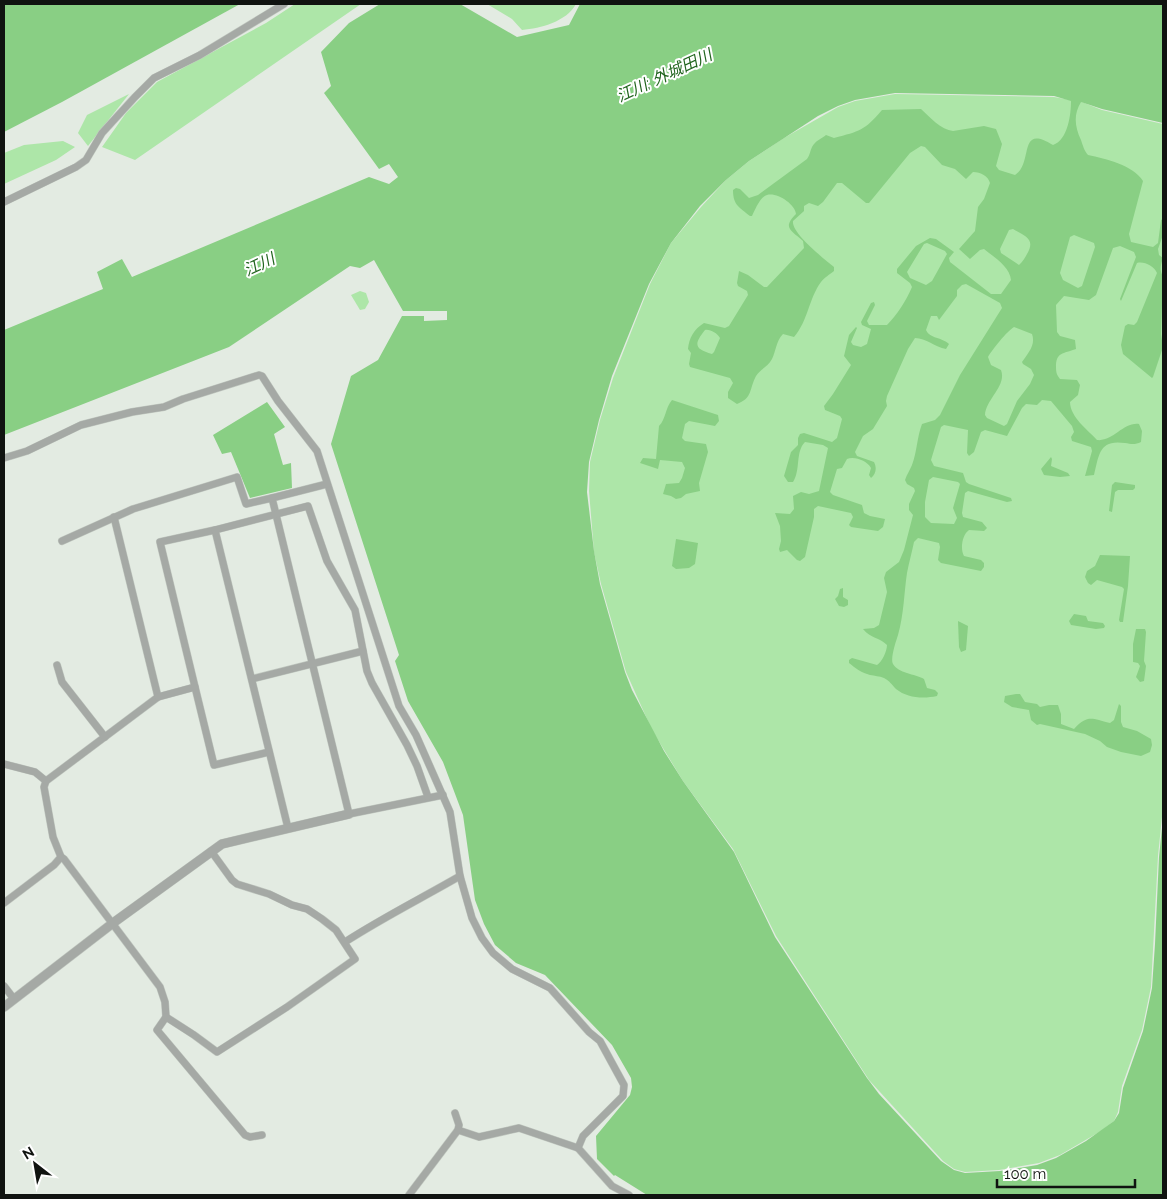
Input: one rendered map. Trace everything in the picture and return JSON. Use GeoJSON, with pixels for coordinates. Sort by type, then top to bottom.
{"type":"FeatureCollection","features":[{"type":"Feature","properties":{"kind":"street"},"geometry":{"type":"LineString","coordinates":[[4,202],[81,164],[93,149],[102,133],[154,78],[200,55],[284,4]]}},
{"type":"Feature","properties":{"kind":"street"},"geometry":{"type":"LineString","coordinates":[[4,458],[27,451],[81,425],[132,412],[164,408],[183,399],[259,375],[262,376],[278,401],[317,451],[399,706],[416,735],[450,812],[460,876],[472,918],[482,938],[493,953],[512,969],[550,988],[589,1032],[600,1041],[624,1085],[623,1096],[582,1136],[578,1148]]}},
{"type":"Feature","properties":{"kind":"street"},"geometry":{"type":"LineString","coordinates":[[62,542],[133,509],[238,477],[246,504],[327,484]]}},
{"type":"Feature","properties":{"kind":"street"},"geometry":{"type":"LineString","coordinates":[[272,498],[349,814]]}},
{"type":"Feature","properties":{"kind":"street"},"geometry":{"type":"LineString","coordinates":[[270,752],[214,765],[160,542],[308,506],[325,556],[355,610],[363,651],[372,683],[411,752],[428,797]]}},
{"type":"Feature","properties":{"kind":"street"},"geometry":{"type":"LineString","coordinates":[[114,517],[158,697]]}},
{"type":"Feature","properties":{"kind":"street"},"geometry":{"type":"LineString","coordinates":[[215,530],[288,828]]}},
{"type":"Feature","properties":{"kind":"street"},"geometry":{"type":"LineString","coordinates":[[252,679],[363,651]]}},
{"type":"Feature","properties":{"kind":"street"},"geometry":{"type":"LineString","coordinates":[[57,665],[62,682],[105,737]]}},
{"type":"Feature","properties":{"kind":"street"},"geometry":{"type":"LineString","coordinates":[[195,687],[158,697],[46,781],[44,787],[53,837],[61,858],[64,859],[113,923],[160,988],[165,1002],[166,1017],[157,1030],[245,1135],[250,1137],[262,1135]]}},
{"type":"Feature","properties":{"kind":"street"},"geometry":{"type":"LineString","coordinates":[[4,764],[35,772],[46,781]]}},
{"type":"Feature","properties":{"kind":"street"},"geometry":{"type":"LineString","coordinates":[[4,1007],[113,923],[222,844],[349,814],[442,795]]}},
{"type":"Feature","properties":{"kind":"street"},"geometry":{"type":"LineString","coordinates":[[166,1017],[194,1034],[217,1052],[287,1007],[355,959],[336,930],[307,909],[237,884],[211,851]]}},
{"type":"Feature","properties":{"kind":"street"},"geometry":{"type":"LineString","coordinates":[[4,902],[61,858]]}},
{"type":"Feature","properties":{"kind":"street"},"geometry":{"type":"LineString","coordinates":[[345,942],[381,919],[398,912],[460,876]]}},
{"type":"Feature","properties":{"kind":"street"},"geometry":{"type":"LineString","coordinates":[[4,986],[14,999]]}},
{"type":"Feature","properties":{"kind":"street"},"geometry":{"type":"LineString","coordinates":[[409,1195],[458,1130],[459,1125],[455,1113]]}},
{"type":"Feature","properties":{"kind":"street"},"geometry":{"type":"LineString","coordinates":[[458,1130],[479,1136],[519,1128],[578,1148],[612,1186],[628,1195]]}},
{"type":"Feature","properties":{"kind":"shaded area"},"geometry":{"type":"Polygon","coordinates":[[[295,4],[361,4],[135,160],[102,147],[126,113],[157,82],[266,23],[295,4]]]}},
{"type":"Feature","properties":{"kind":"shaded area"},"geometry":{"type":"Polygon","coordinates":[[[487,4],[576,4],[560,20],[545,26],[522,30],[512,19],[487,4]]]}},
{"type":"Feature","properties":{"kind":"shaded area"},"geometry":{"type":"Polygon","coordinates":[[[129,94],[88,146],[78,133],[87,115],[129,94]]]}},
{"type":"Feature","properties":{"kind":"shaded area"},"geometry":{"type":"Polygon","coordinates":[[[895,94],[1054,97],[1082,102],[1102,110],[1163,124],[1163,807],[1158,856],[1151,987],[1142,1030],[1122,1086],[1118,1112],[1114,1121],[1101,1131],[1060,1155],[1039,1163],[999,1170],[965,1172],[954,1169],[943,1161],[869,1080],[776,936],[733,849],[683,781],[652,730],[626,672],[594,552],[589,491],[590,462],[600,420],[613,378],[650,284],[671,243],[726,180],[749,161],[784,138],[838,107],[855,101],[895,94]]]}},
{"type":"Feature","properties":{"kind":"shaded area"},"geometry":{"type":"Polygon","coordinates":[[[63,141],[75,147],[56,160],[4,184],[4,153],[24,145],[63,141]]]}},
{"type":"Feature","properties":{"kind":"shaded area"},"geometry":{"type":"Polygon","coordinates":[[[360,291],[366,293],[369,302],[365,309],[360,310],[351,295],[360,291]]]}},
{"type":"Feature","properties":{"kind":"water"},"geometry":{"type":"Polygon","coordinates":[[[4,4],[240,4],[4,132],[4,4]]]}},
{"type":"Feature","properties":{"kind":"water"},"geometry":{"type":"Polygon","coordinates":[[[380,4],[460,4],[517,37],[569,25],[580,4],[1163,4],[1163,123],[1102,109],[1081,102],[1078,107],[1076,121],[1079,135],[1088,155],[1126,167],[1139,175],[1143,181],[1129,234],[1131,242],[1153,247],[1158,243],[1161,220],[1163,219],[1163,235],[1158,249],[1159,255],[1163,258],[1161,265],[1163,276],[1161,334],[1163,347],[1153,377],[1123,354],[1121,345],[1125,326],[1128,324],[1134,325],[1137,322],[1157,273],[1149,265],[1137,263],[1121,301],[1120,299],[1136,257],[1134,252],[1120,246],[1113,248],[1096,295],[1089,300],[1064,296],[1056,305],[1057,332],[1060,336],[1075,340],[1076,349],[1059,356],[1056,362],[1057,374],[1060,379],[1077,380],[1080,385],[1078,395],[1070,402],[1073,413],[1097,440],[1108,438],[1133,424],[1139,424],[1142,431],[1141,442],[1133,444],[1116,442],[1105,446],[1099,455],[1094,475],[1085,476],[1092,451],[1091,447],[1072,441],[1071,437],[1074,432],[1072,426],[1051,401],[1042,400],[1037,405],[1026,404],[1007,436],[985,430],[981,432],[974,452],[969,456],[967,453],[968,430],[944,425],[941,427],[931,460],[934,466],[963,473],[966,482],[969,484],[1011,498],[1012,501],[1007,502],[968,491],[965,493],[963,517],[982,522],[987,528],[984,531],[969,530],[962,542],[964,556],[981,560],[984,563],[981,571],[941,563],[938,560],[939,543],[918,538],[914,542],[907,573],[902,619],[892,662],[895,667],[924,679],[927,688],[935,690],[938,693],[937,696],[910,696],[900,692],[884,678],[859,670],[849,663],[849,660],[852,658],[877,665],[885,653],[887,645],[869,635],[863,629],[874,628],[879,625],[887,592],[884,578],[886,572],[899,562],[904,550],[913,515],[909,510],[909,504],[915,491],[905,480],[914,460],[920,429],[922,424],[935,420],[940,415],[960,375],[1002,308],[1000,303],[966,284],[957,290],[957,296],[939,320],[937,316],[931,316],[926,330],[933,337],[949,344],[946,349],[923,339],[915,338],[908,349],[887,396],[887,406],[873,429],[863,436],[855,452],[857,456],[874,462],[876,469],[874,475],[871,478],[869,475],[871,468],[867,463],[857,459],[847,459],[842,468],[837,469],[830,492],[833,495],[862,505],[864,513],[870,516],[885,519],[883,527],[878,531],[851,527],[849,525],[853,517],[851,513],[818,506],[814,509],[805,557],[800,561],[787,550],[780,552],[780,526],[775,513],[790,514],[794,509],[793,496],[801,492],[809,494],[819,491],[828,448],[823,445],[805,442],[800,451],[797,472],[793,482],[788,482],[784,476],[791,452],[798,445],[800,434],[804,433],[832,442],[837,438],[842,419],[840,416],[825,410],[824,406],[851,365],[844,356],[849,335],[856,327],[851,342],[853,345],[861,347],[867,344],[871,329],[862,325],[861,322],[871,303],[874,302],[875,305],[867,321],[869,325],[887,325],[898,312],[912,287],[910,283],[897,273],[897,269],[916,246],[930,238],[936,239],[954,252],[949,258],[950,262],[991,294],[1001,294],[1011,280],[1005,267],[984,249],[980,250],[970,259],[959,249],[975,231],[978,207],[984,199],[990,183],[988,178],[973,172],[966,179],[955,169],[942,165],[925,147],[921,146],[910,153],[869,203],[866,203],[842,183],[837,183],[818,206],[809,203],[804,206],[804,211],[793,221],[794,226],[802,238],[834,267],[834,271],[817,288],[799,331],[794,337],[783,334],[777,343],[772,359],[758,374],[750,393],[742,402],[737,404],[728,398],[728,392],[733,383],[730,378],[690,367],[691,353],[688,349],[691,338],[700,325],[704,323],[725,328],[729,326],[748,295],[747,291],[738,286],[739,271],[767,287],[804,248],[803,241],[789,226],[789,223],[796,214],[789,203],[776,195],[764,196],[752,216],[750,216],[735,202],[733,190],[736,188],[740,189],[749,198],[758,195],[807,159],[812,147],[818,140],[826,135],[834,138],[861,129],[871,122],[882,110],[921,109],[940,126],[953,131],[984,126],[996,129],[1002,144],[996,166],[999,170],[1015,175],[1021,169],[1030,142],[1035,139],[1042,139],[1053,145],[1062,138],[1068,126],[1071,101],[1054,96],[895,93],[855,100],[818,116],[749,161],[726,180],[700,206],[671,243],[649,284],[612,376],[589,462],[587,492],[600,584],[625,672],[632,690],[664,751],[734,852],[775,937],[867,1078],[879,1094],[941,1161],[954,1170],[965,1173],[1000,1171],[1037,1165],[1056,1158],[1086,1141],[1114,1121],[1119,1113],[1123,1088],[1143,1031],[1152,988],[1163,818],[1163,1195],[647,1195],[614,1176],[597,1159],[596,1136],[630,1095],[632,1087],[631,1078],[612,1045],[545,975],[516,963],[495,945],[484,924],[475,900],[463,815],[443,762],[408,701],[395,661],[399,655],[331,444],[351,376],[378,360],[402,316],[424,316],[424,321],[447,320],[447,311],[403,311],[374,260],[360,268],[350,266],[229,347],[4,435],[4,330],[103,289],[97,272],[122,259],[132,277],[369,177],[389,184],[398,177],[389,164],[379,169],[324,93],[331,86],[321,52],[349,23],[380,4]],[[1013,229],[1009,230],[1000,249],[1001,253],[1019,265],[1025,258],[1030,241],[1013,229]],[[1074,235],[1070,237],[1060,273],[1063,280],[1078,288],[1082,286],[1095,247],[1094,243],[1074,235]],[[927,243],[924,244],[907,272],[910,278],[926,285],[932,281],[947,254],[945,251],[927,243]],[[1014,327],[988,357],[991,365],[1001,370],[1002,376],[999,387],[986,409],[985,415],[987,418],[1004,426],[1007,424],[1017,401],[1030,384],[1034,375],[1031,369],[1022,362],[1032,345],[1032,334],[1014,327]],[[705,330],[697,343],[699,348],[712,354],[720,338],[715,333],[705,330]],[[933,477],[929,480],[925,502],[925,517],[931,523],[954,524],[957,518],[953,508],[960,484],[933,477]]]}},
{"type":"Feature","properties":{"kind":"water"},"geometry":{"type":"Polygon","coordinates":[[[672,400],[718,415],[719,421],[715,426],[689,421],[685,424],[682,438],[685,441],[706,444],[708,452],[699,483],[700,491],[686,494],[676,499],[663,494],[666,484],[679,483],[682,478],[685,468],[682,462],[660,460],[658,469],[640,463],[643,458],[656,459],[659,426],[672,400]]]}},
{"type":"Feature","properties":{"kind":"water"},"geometry":{"type":"Polygon","coordinates":[[[267,402],[285,427],[274,434],[283,465],[291,463],[292,488],[250,498],[231,452],[222,454],[213,435],[267,402]]]}},
{"type":"Feature","properties":{"kind":"water"},"geometry":{"type":"Polygon","coordinates":[[[1051,457],[1051,466],[1068,473],[1070,476],[1044,475],[1041,469],[1051,457]]]}},
{"type":"Feature","properties":{"kind":"water"},"geometry":{"type":"Polygon","coordinates":[[[1115,482],[1135,485],[1135,488],[1133,490],[1118,490],[1115,492],[1112,512],[1109,511],[1112,485],[1115,482]]]}},
{"type":"Feature","properties":{"kind":"water"},"geometry":{"type":"Polygon","coordinates":[[[676,539],[698,543],[695,564],[689,568],[676,569],[672,566],[676,539]]]}},
{"type":"Feature","properties":{"kind":"water"},"geometry":{"type":"Polygon","coordinates":[[[1100,555],[1130,556],[1123,622],[1119,620],[1124,589],[1097,580],[1091,585],[1085,577],[1087,571],[1095,566],[1100,555]]]}},
{"type":"Feature","properties":{"kind":"water"},"geometry":{"type":"Polygon","coordinates":[[[843,588],[843,597],[848,600],[848,605],[844,607],[839,606],[835,599],[840,589],[843,588]]]}},
{"type":"Feature","properties":{"kind":"water"},"geometry":{"type":"Polygon","coordinates":[[[1074,614],[1086,616],[1088,621],[1103,623],[1105,626],[1104,628],[1096,629],[1071,625],[1069,621],[1074,614]]]}},
{"type":"Feature","properties":{"kind":"water"},"geometry":{"type":"Polygon","coordinates":[[[958,621],[968,626],[966,650],[961,652],[959,647],[958,621]]]}},
{"type":"Feature","properties":{"kind":"water"},"geometry":{"type":"Polygon","coordinates":[[[1136,629],[1145,629],[1146,632],[1144,661],[1146,666],[1144,681],[1140,682],[1136,677],[1140,666],[1138,663],[1133,662],[1133,644],[1136,629]]]}},
{"type":"Feature","properties":{"kind":"water"},"geometry":{"type":"Polygon","coordinates":[[[1020,694],[1025,702],[1037,704],[1040,707],[1058,705],[1061,714],[1061,724],[1074,729],[1087,719],[1110,723],[1114,720],[1119,704],[1121,706],[1121,722],[1123,727],[1137,731],[1151,739],[1150,752],[1141,756],[1121,752],[1107,747],[1100,741],[1085,734],[1040,724],[1037,725],[1031,720],[1029,710],[1012,707],[1004,702],[1005,696],[1020,694]]]}},
{"type":"Feature","properties":{"kind":"water label","name":"江川; 外城田川"},"geometry":{"type":"Point","coordinates":[664,75]}},
{"type":"Feature","properties":{"kind":"water label","name":"江川"},"geometry":{"type":"Point","coordinates":[259,264]}}]}
